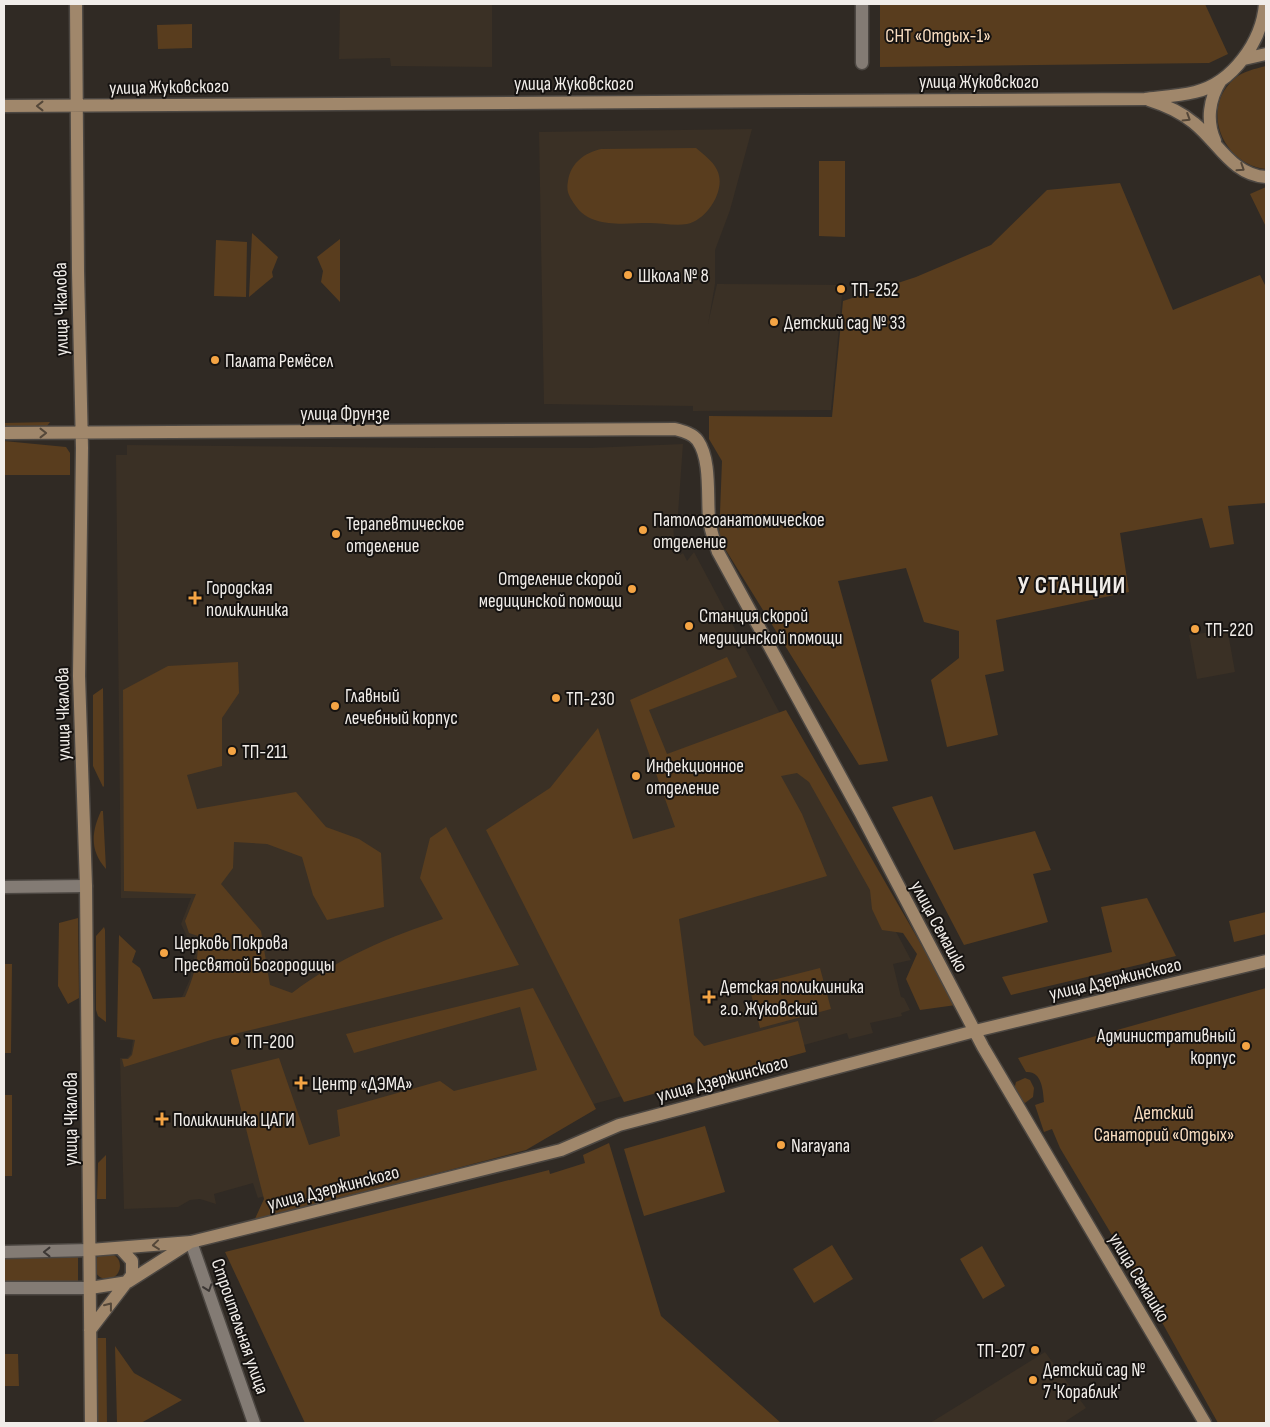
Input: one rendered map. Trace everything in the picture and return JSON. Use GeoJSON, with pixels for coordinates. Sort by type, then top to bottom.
{"type":"FeatureCollection","features":[{"type":"Feature","properties":{"kind":"main road","name":"улица Чкалова"},"geometry":{"type":"LineString","coordinates":[[76,4],[82,433],[80,676],[86,886],[91,1423]]}},
{"type":"Feature","properties":{"kind":"main road"},"geometry":{"type":"LineString","coordinates":[[1145,99],[1196,92],[1209,87],[1224,76],[1244,59],[1261,29],[1265,4]]}},
{"type":"Feature","properties":{"kind":"main road"},"geometry":{"type":"LineString","coordinates":[[1244,59],[1266,54]]}},
{"type":"Feature","properties":{"kind":"main road"},"geometry":{"type":"LineString","coordinates":[[1220,150],[1211,132],[1210,107],[1216,89],[1224,76]]}},
{"type":"Feature","properties":{"kind":"main road","name":"улица Жуковского"},"geometry":{"type":"LineString","coordinates":[[4,106],[1145,99]]}},
{"type":"Feature","properties":{"kind":"main road"},"geometry":{"type":"LineString","coordinates":[[1145,99],[1164,105],[1193,121],[1241,170],[1266,177]]}},
{"type":"Feature","properties":{"kind":"main road","name":"улица Фрунзе"},"geometry":{"type":"LineString","coordinates":[[4,434],[675,429],[686,432]]}},
{"type":"Feature","properties":{"kind":"main road","name":"улица Семашко"},"geometry":{"type":"LineString","coordinates":[[686,432],[698,439],[703,449],[708,479],[709,517],[718,552],[975,1031],[1205,1423]]}},
{"type":"Feature","properties":{"kind":"main road","name":"улица Дзержинского"},"geometry":{"type":"LineString","coordinates":[[90,1250],[122,1249],[191,1242],[561,1150],[619,1125],[975,1031],[1266,961]]}},
{"type":"Feature","properties":{"kind":"main road","name":"улица Дзержинского"},"geometry":{"type":"LineString","coordinates":[[90,1330],[128,1282],[191,1242]]}},
{"type":"Feature","properties":{"kind":"main road"},"geometry":{"type":"LineString","coordinates":[[122,1249],[132,1261],[132,1275],[128,1282]]}},
{"type":"Feature","properties":{"kind":"main road","name":"улица Дзержинского"},"geometry":{"type":"LineString","coordinates":[[90,1288],[128,1282]]}},
{"type":"Feature","properties":{"kind":"street"},"geometry":{"type":"LineString","coordinates":[[862,4],[862,63]]}},
{"type":"Feature","properties":{"kind":"street"},"geometry":{"type":"LineString","coordinates":[[4,887],[86,886]]}},
{"type":"Feature","properties":{"kind":"street","name":"Строительная улица"},"geometry":{"type":"LineString","coordinates":[[191,1242],[254,1423]]}},
{"type":"Feature","properties":{"kind":"street"},"geometry":{"type":"LineString","coordinates":[[4,1252],[90,1250]]}},
{"type":"Feature","properties":{"kind":"street"},"geometry":{"type":"LineString","coordinates":[[4,1288],[90,1288]]}},
{"type":"Feature","properties":{"kind":"shaded area"},"geometry":{"type":"Polygon","coordinates":[[[340,4],[492,4],[492,67],[391,66],[390,58],[339,59],[340,4]]]}},
{"type":"Feature","properties":{"kind":"shaded area","name":"Школа № 8"},"geometry":{"type":"Polygon","coordinates":[[[752,129],[730,210],[715,250],[715,284],[708,324],[717,284],[843,285],[831,410],[693,411],[693,406],[544,404],[539,132],[752,129]]]}},
{"type":"Feature","properties":{"kind":"shaded area"},"geometry":{"type":"Polygon","coordinates":[[[683,444],[678,514],[674,514],[673,520],[674,541],[678,541],[680,555],[683,553],[687,561],[694,552],[911,960],[893,964],[901,997],[904,998],[910,1010],[901,1013],[902,1016],[870,1023],[873,1033],[849,1039],[847,1033],[258,1198],[253,1183],[214,1194],[216,1204],[200,1199],[190,1200],[178,1207],[124,1209],[120,1058],[127,1058],[131,1054],[133,1040],[120,1040],[122,1006],[171,1005],[182,997],[190,979],[195,953],[194,937],[187,937],[181,924],[191,898],[121,898],[116,455],[127,455],[127,445],[589,448],[683,444]]]}},
{"type":"Feature","properties":{"kind":"shaded area"},"geometry":{"type":"Polygon","coordinates":[[[1228,633],[1235,672],[1197,679],[1189,635],[1228,633]]]}},
{"type":"Feature","properties":{"kind":"shaded area","name":"Детский сад № 7 'Кораблик'"},"geometry":{"type":"Polygon","coordinates":[[[1045,1352],[1086,1408],[1066,1421],[1067,1423],[930,1423],[1045,1352]]]}},
{"type":"Feature","properties":{"kind":"green space","name":"СНТ «Отдых-1»"},"geometry":{"type":"Polygon","coordinates":[[[880,4],[1205,4],[1228,54],[1209,63],[880,67],[880,4]]]}},
{"type":"Feature","properties":{"kind":"green space"},"geometry":{"type":"Polygon","coordinates":[[[192,24],[192,48],[158,49],[157,25],[192,24]]]}},
{"type":"Feature","properties":{"kind":"green space"},"geometry":{"type":"Polygon","coordinates":[[[1266,66],[1266,169],[1251,165],[1238,158],[1228,147],[1221,134],[1218,106],[1224,92],[1234,79],[1245,72],[1266,66]]]}},
{"type":"Feature","properties":{"kind":"green space"},"geometry":{"type":"Polygon","coordinates":[[[696,148],[708,158],[717,170],[719,186],[713,203],[708,210],[702,217],[687,224],[619,224],[599,221],[582,213],[568,194],[568,181],[572,169],[580,159],[595,151],[601,149],[696,148]]]}},
{"type":"Feature","properties":{"kind":"green space"},"geometry":{"type":"Polygon","coordinates":[[[819,161],[845,161],[845,237],[819,236],[819,161]]]}},
{"type":"Feature","properties":{"kind":"green space"},"geometry":{"type":"Polygon","coordinates":[[[1120,183],[1173,310],[1260,275],[1266,287],[1266,503],[1228,506],[1234,544],[1210,548],[1202,518],[1120,533],[1129,592],[996,620],[1004,671],[985,675],[998,735],[947,747],[931,680],[959,658],[959,631],[924,622],[906,568],[838,581],[888,761],[859,765],[719,539],[722,461],[709,439],[709,416],[832,417],[843,301],[916,277],[991,245],[1047,190],[1120,183]]]}},
{"type":"Feature","properties":{"kind":"green space"},"geometry":{"type":"Polygon","coordinates":[[[1266,187],[1266,227],[1250,194],[1266,187]]]}},
{"type":"Feature","properties":{"kind":"green space"},"geometry":{"type":"Polygon","coordinates":[[[252,233],[278,257],[272,272],[273,277],[249,297],[252,233]]]}},
{"type":"Feature","properties":{"kind":"green space"},"geometry":{"type":"Polygon","coordinates":[[[340,239],[340,302],[321,282],[323,271],[317,257],[340,239]]]}},
{"type":"Feature","properties":{"kind":"green space"},"geometry":{"type":"Polygon","coordinates":[[[216,240],[247,242],[246,297],[214,296],[216,240]]]}},
{"type":"Feature","properties":{"kind":"green space"},"geometry":{"type":"Polygon","coordinates":[[[50,422],[47,426],[4,426],[4,423],[50,422]]]}},
{"type":"Feature","properties":{"kind":"green space"},"geometry":{"type":"Polygon","coordinates":[[[4,441],[66,447],[70,453],[70,475],[4,475],[4,441]]]}},
{"type":"Feature","properties":{"kind":"green space"},"geometry":{"type":"Polygon","coordinates":[[[727,657],[737,677],[649,710],[667,754],[786,710],[956,1005],[920,1010],[906,979],[917,954],[903,933],[882,930],[872,909],[870,890],[809,782],[797,773],[781,776],[802,814],[827,876],[679,919],[694,1035],[704,1046],[798,1021],[806,1052],[624,1102],[486,830],[550,788],[598,728],[633,839],[675,827],[630,700],[727,657]]]}},
{"type":"Feature","properties":{"kind":"green space"},"geometry":{"type":"Polygon","coordinates":[[[238,662],[239,693],[222,718],[222,766],[187,775],[197,809],[296,792],[326,827],[359,839],[381,853],[384,907],[327,920],[313,895],[302,857],[267,844],[234,842],[233,868],[221,884],[261,931],[270,985],[292,993],[327,969],[364,950],[403,933],[443,919],[420,878],[430,838],[446,827],[519,965],[214,1039],[124,1067],[122,1059],[128,1059],[132,1055],[135,1040],[117,1037],[119,935],[136,951],[132,962],[140,968],[153,999],[185,997],[195,967],[198,952],[198,936],[189,933],[185,921],[196,894],[124,891],[123,690],[168,666],[238,662]]]}},
{"type":"Feature","properties":{"kind":"green space"},"geometry":{"type":"Polygon","coordinates":[[[103,688],[103,787],[93,766],[93,695],[103,688]]]}},
{"type":"Feature","properties":{"kind":"green space"},"geometry":{"type":"Polygon","coordinates":[[[932,796],[954,850],[1035,831],[1051,870],[1033,874],[1048,922],[964,945],[892,807],[932,796]]]}},
{"type":"Feature","properties":{"kind":"green space"},"geometry":{"type":"Polygon","coordinates":[[[101,811],[103,811],[106,869],[97,855],[94,841],[95,827],[101,811]]]}},
{"type":"Feature","properties":{"kind":"green space"},"geometry":{"type":"Polygon","coordinates":[[[1147,898],[1176,956],[1011,995],[1002,977],[1112,952],[1101,907],[1147,898]]]}},
{"type":"Feature","properties":{"kind":"green space"},"geometry":{"type":"Polygon","coordinates":[[[1266,912],[1266,934],[1234,942],[1229,921],[1266,912]]]}},
{"type":"Feature","properties":{"kind":"green space"},"geometry":{"type":"Polygon","coordinates":[[[78,918],[79,998],[68,1004],[58,986],[59,923],[78,918]]]}},
{"type":"Feature","properties":{"kind":"green space"},"geometry":{"type":"Polygon","coordinates":[[[104,927],[106,1022],[98,1016],[96,1010],[96,936],[104,927]]]}},
{"type":"Feature","properties":{"kind":"green space"},"geometry":{"type":"Polygon","coordinates":[[[4,964],[12,964],[11,1053],[4,1053],[4,964]]]}},
{"type":"Feature","properties":{"kind":"green space"},"geometry":{"type":"Polygon","coordinates":[[[820,968],[831,1009],[760,1028],[749,986],[820,968]]]}},
{"type":"Feature","properties":{"kind":"green space"},"geometry":{"type":"Polygon","coordinates":[[[533,988],[596,1109],[526,1150],[254,1221],[264,1199],[231,1070],[279,1058],[309,1145],[340,1136],[337,1110],[440,1081],[454,1091],[537,1070],[520,1007],[354,1053],[346,1034],[533,988]]]}},
{"type":"Feature","properties":{"kind":"green space","name":"Детский Санаторий «Отдых»"},"geometry":{"type":"Polygon","coordinates":[[[1266,988],[1266,1423],[1218,1423],[1134,1272],[1060,1148],[1052,1129],[1044,1132],[1035,1105],[1044,1102],[1041,1082],[1035,1075],[1026,1072],[1018,1058],[1266,988]]]}},
{"type":"Feature","properties":{"kind":"green space"},"geometry":{"type":"Polygon","coordinates":[[[1025,1078],[1030,1080],[1034,1088],[1033,1097],[1025,1103],[1021,1101],[1014,1090],[1016,1082],[1025,1078]]]}},
{"type":"Feature","properties":{"kind":"green space"},"geometry":{"type":"Polygon","coordinates":[[[4,1095],[12,1095],[12,1176],[4,1176],[4,1095]]]}},
{"type":"Feature","properties":{"kind":"green space"},"geometry":{"type":"Polygon","coordinates":[[[705,1126],[725,1192],[644,1216],[624,1149],[705,1126]]]}},
{"type":"Feature","properties":{"kind":"green space"},"geometry":{"type":"Polygon","coordinates":[[[609,1143],[661,1316],[781,1423],[305,1423],[225,1252],[549,1170],[550,1174],[585,1163],[583,1155],[609,1143]]]}},
{"type":"Feature","properties":{"kind":"green space"},"geometry":{"type":"Polygon","coordinates":[[[106,1155],[106,1199],[97,1199],[98,1163],[106,1155]]]}},
{"type":"Feature","properties":{"kind":"green space"},"geometry":{"type":"Polygon","coordinates":[[[832,1245],[853,1279],[814,1303],[793,1269],[832,1245]]]}},
{"type":"Feature","properties":{"kind":"green space"},"geometry":{"type":"Polygon","coordinates":[[[982,1246],[1005,1286],[983,1299],[960,1259],[982,1246]]]}},
{"type":"Feature","properties":{"kind":"green space"},"geometry":{"type":"Polygon","coordinates":[[[107,1253],[116,1257],[120,1266],[116,1275],[107,1279],[98,1275],[94,1266],[98,1257],[107,1253]]]}},
{"type":"Feature","properties":{"kind":"green space"},"geometry":{"type":"Polygon","coordinates":[[[4,1256],[78,1256],[78,1281],[4,1281],[4,1256]]]}},
{"type":"Feature","properties":{"kind":"green space"},"geometry":{"type":"Polygon","coordinates":[[[97,1338],[106,1338],[107,1423],[98,1423],[97,1338]]]}},
{"type":"Feature","properties":{"kind":"green space"},"geometry":{"type":"Polygon","coordinates":[[[115,1346],[134,1373],[182,1400],[141,1423],[117,1423],[115,1346]]]}},
{"type":"Feature","properties":{"kind":"green space"},"geometry":{"type":"Polygon","coordinates":[[[4,1354],[18,1354],[19,1386],[4,1386],[4,1354]]]}},
{"type":"Feature","properties":{"kind":"place","name":"Школа № 8"},"geometry":{"type":"Point","coordinates":[628,275]}},
{"type":"Feature","properties":{"kind":"place","name":"ТП-252"},"geometry":{"type":"Point","coordinates":[841,289]}},
{"type":"Feature","properties":{"kind":"place","name":"Детский сад № 33"},"geometry":{"type":"Point","coordinates":[774,322]}},
{"type":"Feature","properties":{"kind":"place","name":"Палата Ремёсел"},"geometry":{"type":"Point","coordinates":[215,360]}},
{"type":"Feature","properties":{"kind":"place","name":"Патологоанатомическое отделение"},"geometry":{"type":"Point","coordinates":[643,530]}},
{"type":"Feature","properties":{"kind":"place","name":"Терапевтическое отделение"},"geometry":{"type":"Point","coordinates":[336,534]}},
{"type":"Feature","properties":{"kind":"place","name":"Отделение скорой медицинской помощи"},"geometry":{"type":"Point","coordinates":[632,589]}},
{"type":"Feature","properties":{"kind":"place","name":"Городская поликлиника"},"geometry":{"type":"Point","coordinates":[195,598]}},
{"type":"Feature","properties":{"kind":"place","name":"Станция скорой медицинской помощи"},"geometry":{"type":"Point","coordinates":[689,626]}},
{"type":"Feature","properties":{"kind":"place","name":"ТП-220"},"geometry":{"type":"Point","coordinates":[1195,629]}},
{"type":"Feature","properties":{"kind":"place","name":"ТП-230"},"geometry":{"type":"Point","coordinates":[556,698]}},
{"type":"Feature","properties":{"kind":"place","name":"Главный лечебный корпус"},"geometry":{"type":"Point","coordinates":[335,706]}},
{"type":"Feature","properties":{"kind":"place","name":"ТП-211"},"geometry":{"type":"Point","coordinates":[232,751]}},
{"type":"Feature","properties":{"kind":"place","name":"Инфекционное отделение"},"geometry":{"type":"Point","coordinates":[636,776]}},
{"type":"Feature","properties":{"kind":"place","name":"Церковь Покрова Пресвятой Богородицы"},"geometry":{"type":"Point","coordinates":[164,953]}},
{"type":"Feature","properties":{"kind":"place","name":"Детская поликлиника г.о. Жуковский"},"geometry":{"type":"Point","coordinates":[709,997]}},
{"type":"Feature","properties":{"kind":"place","name":"ТП-200"},"geometry":{"type":"Point","coordinates":[235,1041]}},
{"type":"Feature","properties":{"kind":"place","name":"Административный корпус"},"geometry":{"type":"Point","coordinates":[1246,1046]}},
{"type":"Feature","properties":{"kind":"place","name":"Центр «ДЭМА»"},"geometry":{"type":"Point","coordinates":[301,1083]}},
{"type":"Feature","properties":{"kind":"place","name":"Поликлиника ЦАГИ"},"geometry":{"type":"Point","coordinates":[162,1119]}},
{"type":"Feature","properties":{"kind":"place","name":"Narayana"},"geometry":{"type":"Point","coordinates":[781,1145]}},
{"type":"Feature","properties":{"kind":"place","name":"ТП-207"},"geometry":{"type":"Point","coordinates":[1035,1350]}},
{"type":"Feature","properties":{"kind":"place","name":"Детский сад № 7 'Кораблик'"},"geometry":{"type":"Point","coordinates":[1033,1380]}},
{"type":"Feature","properties":{"kind":"district","name":"У СТАНЦИИ"},"geometry":{"type":"Point","coordinates":[1072,585]}}]}
